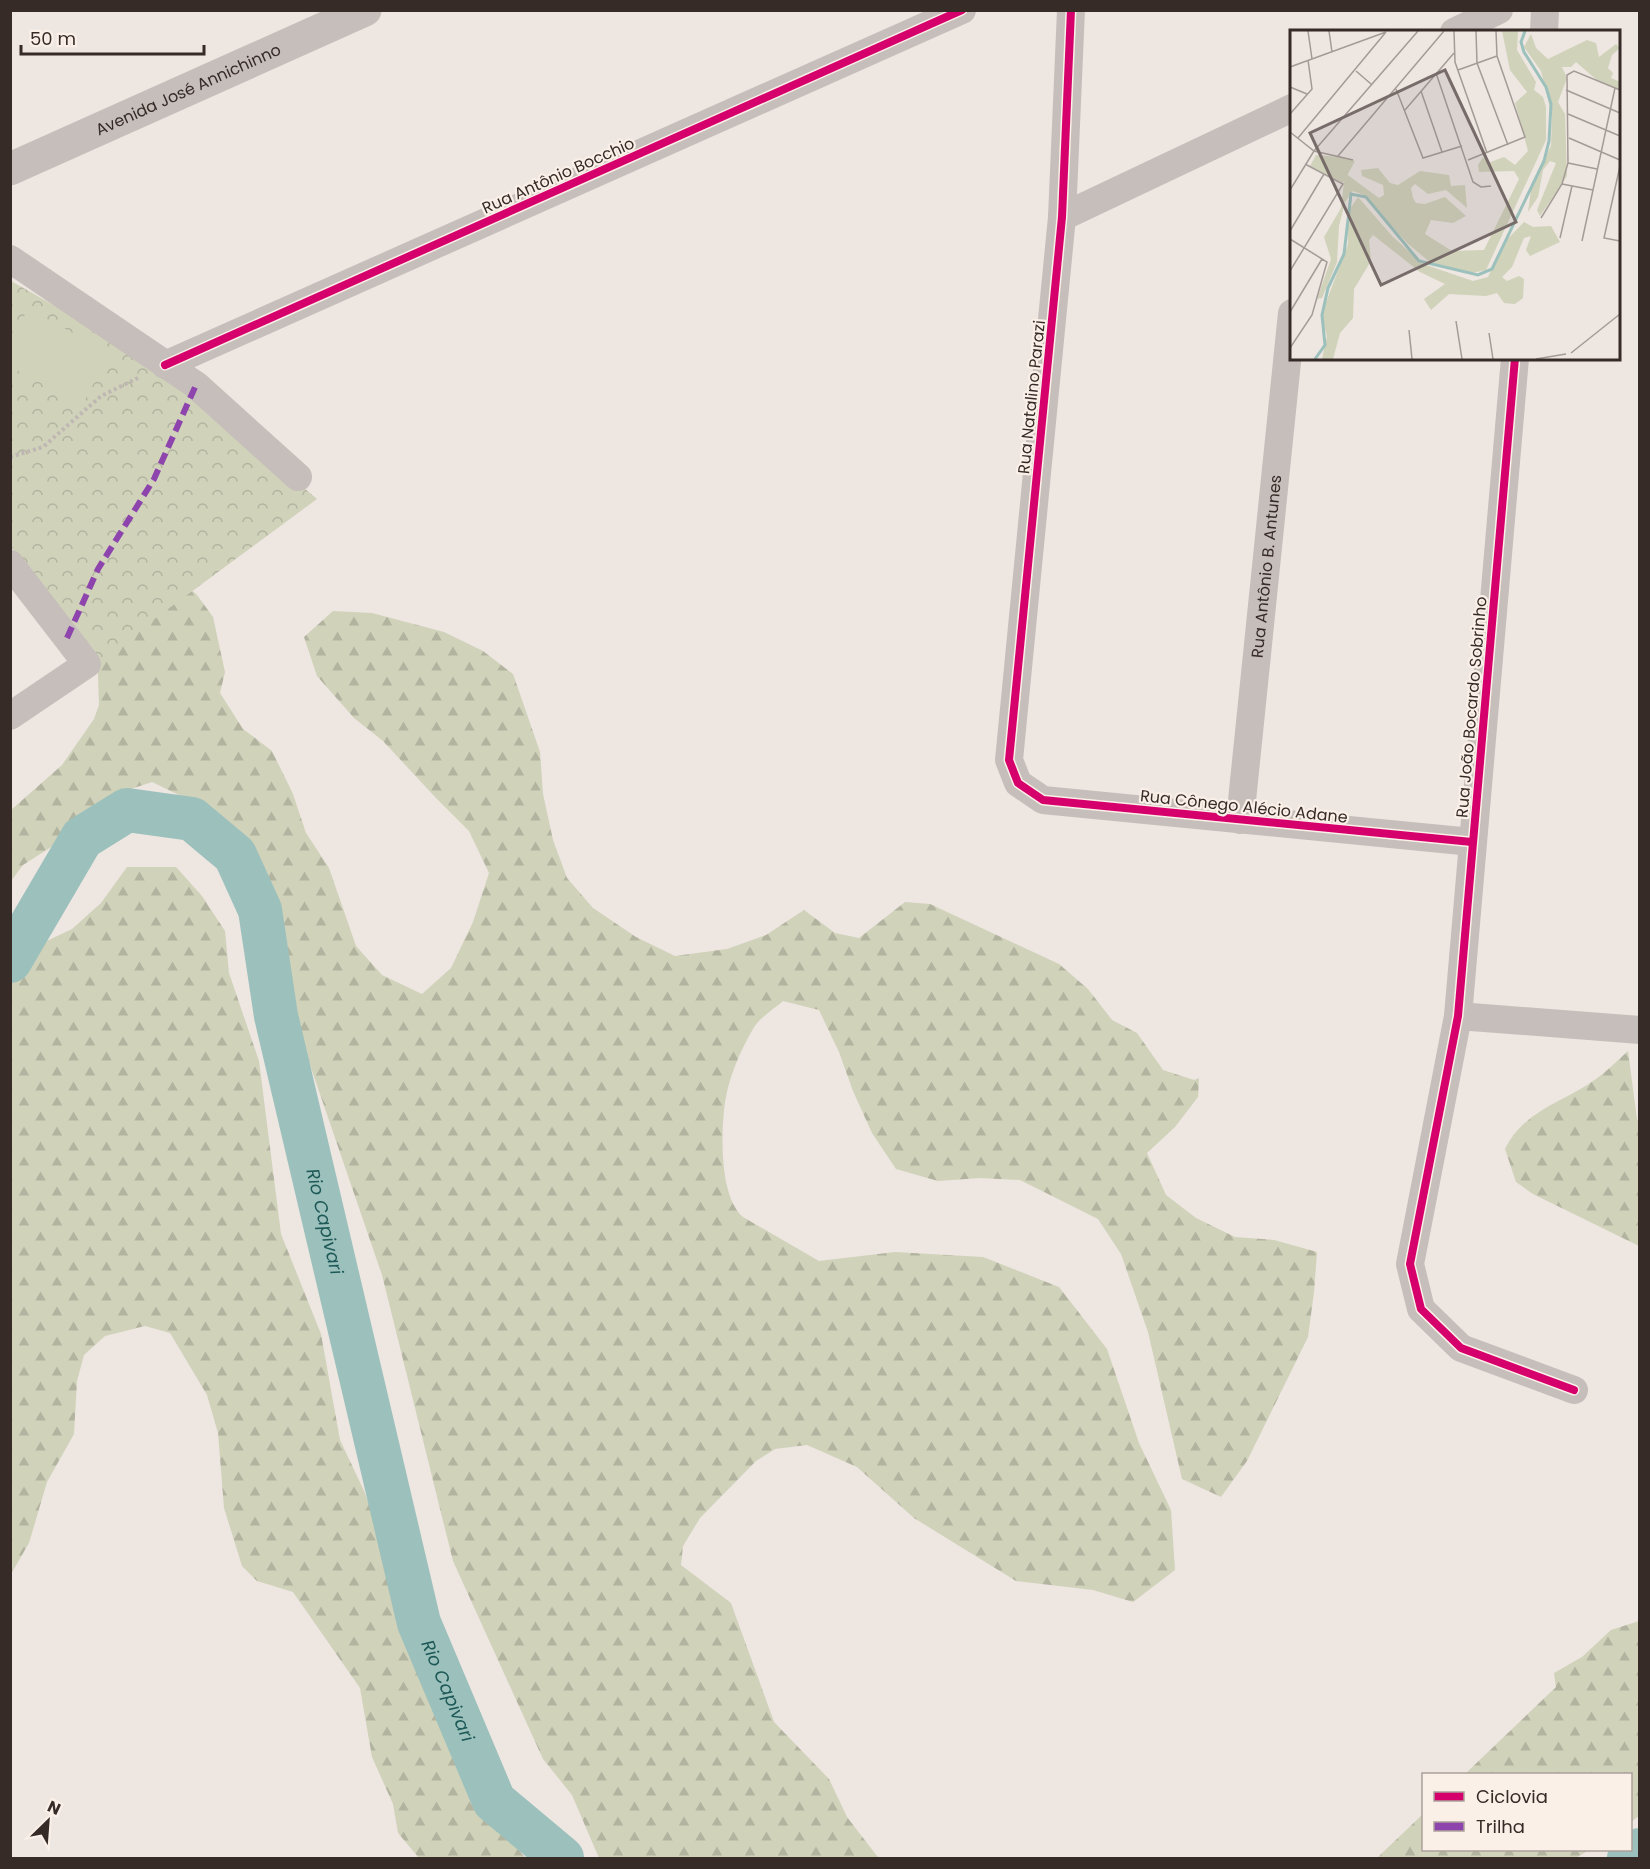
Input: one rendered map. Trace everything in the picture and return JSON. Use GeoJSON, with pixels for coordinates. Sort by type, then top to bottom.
{"type":"FeatureCollection","features":[{"type":"Feature","properties":{"kind":"street","name":"Avenida José Annichinno"},"geometry":{"type":"LineString","coordinates":[[10,170],[365,10]]}},
{"type":"Feature","properties":{"kind":"street","name":"Rua Antônio Bocchio"},"geometry":{"type":"LineString","coordinates":[[165,365],[962,10]]}},
{"type":"Feature","properties":{"kind":"street","name":"Rua Natalino Parazi"},"geometry":{"type":"LineString","coordinates":[[1018,783],[1009,760],[1062,217],[1071,10]]}},
{"type":"Feature","properties":{"kind":"street"},"geometry":{"type":"LineString","coordinates":[[1458,30],[1499,10]]}},
{"type":"Feature","properties":{"kind":"street"},"geometry":{"type":"LineString","coordinates":[[1544,30],[1545,10]]}},
{"type":"Feature","properties":{"kind":"street"},"geometry":{"type":"LineString","coordinates":[[1062,217],[1290,109]]}},
{"type":"Feature","properties":{"kind":"street"},"geometry":{"type":"LineString","coordinates":[[10,259],[196,385],[298,477]]}},
{"type":"Feature","properties":{"kind":"street","name":"Rua Antônio B. Antunes"},"geometry":{"type":"LineString","coordinates":[[1240,820],[1290,332]]}},
{"type":"Feature","properties":{"kind":"street","name":"Rua João Bocardo Sobrinho"},"geometry":{"type":"LineString","coordinates":[[1515,360],[1458,1016],[1410,1264],[1421,1309],[1461,1348],[1574,1390]]}},
{"type":"Feature","properties":{"kind":"street"},"geometry":{"type":"LineString","coordinates":[[10,564],[87,664],[10,716]]}},
{"type":"Feature","properties":{"kind":"street","name":"Rua Cônego Alécio Adane"},"geometry":{"type":"LineString","coordinates":[[1018,783],[1043,800],[1472,843]]}},
{"type":"Feature","properties":{"kind":"street"},"geometry":{"type":"LineString","coordinates":[[1458,1016],[1640,1030]]}},
{"type":"Feature","properties":{"kind":"path"},"geometry":{"type":"LineString","coordinates":[[10,457],[43,447],[101,396],[165,365]]}},
{"type":"Feature","properties":{"kind":"green space"},"geometry":{"type":"Polygon","coordinates":[[[11,281],[163,367],[317,499],[99,660],[11,547],[11,281]]]}},
{"type":"Feature","properties":{"kind":"green space"},"geometry":{"type":"Polygon","coordinates":[[[28,309],[110,353],[82,405],[11,367],[11,340],[28,309]]]}},
{"type":"Feature","properties":{"kind":"green space"},"geometry":{"type":"Polygon","coordinates":[[[161,563],[197,595],[213,617],[225,672],[220,693],[243,729],[272,751],[293,794],[306,833],[329,868],[356,946],[382,975],[422,994],[451,968],[473,922],[489,873],[469,831],[383,741],[354,718],[317,676],[304,637],[333,611],[372,613],[444,632],[483,651],[513,674],[540,752],[543,794],[553,840],[567,878],[593,908],[636,937],[675,956],[727,949],[766,935],[804,910],[835,933],[859,938],[905,902],[930,904],[1059,964],[1088,989],[1112,1020],[1137,1033],[1163,1070],[1194,1080],[1199,1078],[1198,1097],[1175,1127],[1147,1153],[1166,1195],[1196,1218],[1235,1237],[1274,1240],[1317,1252],[1308,1337],[1247,1461],[1221,1497],[1182,1479],[1148,1332],[1121,1254],[1098,1219],[1020,1180],[980,1178],[938,1181],[896,1169],[872,1133],[819,1010],[783,1001],[756,1025],[732,1074],[724,1115],[723,1146],[726,1180],[735,1207],[743,1217],[819,1261],[895,1252],[983,1257],[1059,1287],[1107,1349],[1139,1443],[1171,1510],[1175,1570],[1133,1602],[1093,1590],[1016,1581],[914,1518],[857,1467],[807,1445],[775,1449],[756,1461],[700,1518],[683,1546],[681,1565],[731,1603],[774,1722],[829,1779],[847,1817],[877,1856],[881,1858],[599,1858],[572,1795],[543,1759],[453,1561],[382,1275],[285,992],[238,872],[183,797],[152,782],[113,795],[95,819],[23,865],[11,881],[11,810],[62,765],[94,719],[99,705],[97,649],[161,563]]]}},
{"type":"Feature","properties":{"kind":"green space"},"geometry":{"type":"Polygon","coordinates":[[[127,867],[176,867],[202,896],[225,931],[229,973],[259,1061],[281,1234],[321,1334],[340,1440],[365,1493],[378,1532],[398,1574],[438,1691],[458,1733],[508,1814],[521,1853],[526,1858],[419,1858],[398,1833],[393,1804],[372,1757],[360,1688],[293,1592],[257,1581],[242,1566],[224,1508],[218,1433],[207,1395],[170,1333],[145,1326],[105,1336],[84,1355],[77,1381],[74,1434],[47,1482],[29,1543],[11,1574],[11,964],[30,949],[72,929],[101,903],[127,867]]]}},
{"type":"Feature","properties":{"kind":"green space"},"geometry":{"type":"Polygon","coordinates":[[[1628,1051],[1639,1123],[1639,1246],[1533,1194],[1516,1182],[1505,1149],[1513,1135],[1534,1116],[1596,1079],[1628,1051]]]}},
{"type":"Feature","properties":{"kind":"green space"},"geometry":{"type":"Polygon","coordinates":[[[1639,1621],[1639,1816],[1632,1821],[1632,1773],[1466,1773],[1556,1687],[1554,1673],[1582,1657],[1611,1630],[1639,1621]]]}},
{"type":"Feature","properties":{"kind":"green space"},"geometry":{"type":"Polygon","coordinates":[[[1422,1815],[1422,1851],[1587,1851],[1576,1858],[1377,1858],[1422,1815]]]}},
{"type":"Feature","properties":{"kind":"waterway","name":"Rio Capivari"},"geometry":{"type":"LineString","coordinates":[[10,961],[82,838],[127,810],[192,819],[235,855],[260,910],[276,1016],[419,1623],[494,1801],[562,1858]]}},
{"type":"Feature","properties":{"kind":"waterway","name":"Rio Capivari"},"geometry":{"type":"LineString","coordinates":[[1629,1858],[1640,1850]]}},
{"type":"Feature","properties":{"kind":"marked path"},"geometry":{"type":"LineString","coordinates":[[67,638],[98,569],[154,479],[196,385]]}},
{"type":"Feature","properties":{"kind":"cycle path"},"geometry":{"type":"LineString","coordinates":[[165,365],[962,10]]}},
{"type":"Feature","properties":{"kind":"cycle path"},"geometry":{"type":"LineString","coordinates":[[1071,10],[1062,217],[1009,760],[1018,783],[1043,800],[1472,842]]}},
{"type":"Feature","properties":{"kind":"cycle path"},"geometry":{"type":"LineString","coordinates":[[1515,360],[1458,1016],[1410,1264],[1421,1309],[1461,1348],[1574,1390]]}}]}
